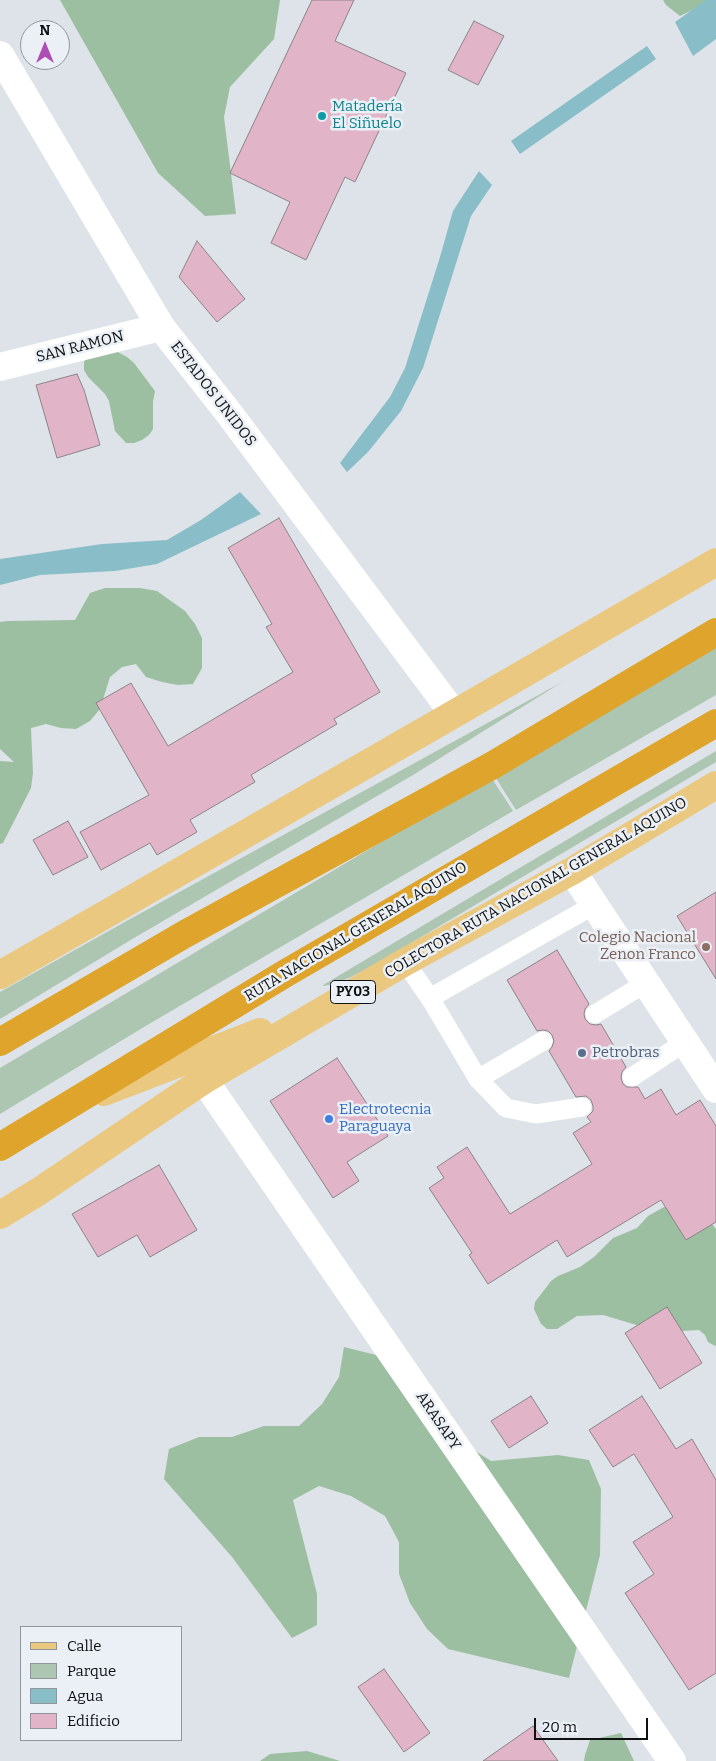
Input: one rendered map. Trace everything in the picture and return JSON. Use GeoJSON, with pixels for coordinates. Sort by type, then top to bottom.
{"type":"FeatureCollection","features":[{"type":"Feature","properties":{"kind":"highway"},"geometry":{"type":"LineString","coordinates":[[0,1042],[185,934],[492,765],[716,632]]}},
{"type":"Feature","properties":{"kind":"highway","name":"RUTA NACIONAL GENERAL AQUINO"},"geometry":{"type":"LineString","coordinates":[[0,1147],[286,973],[716,723]]}},
{"type":"Feature","properties":{"kind":"main road"},"geometry":{"type":"LineString","coordinates":[[0,975],[716,562]]}},
{"type":"Feature","properties":{"kind":"main road","name":"COLECTORA RUTA NACIONAL GENERAL AQUINO"},"geometry":{"type":"LineString","coordinates":[[0,1215],[38,1192],[204,1080],[405,962],[572,871],[716,785]]}},
{"type":"Feature","properties":{"kind":"main road"},"geometry":{"type":"LineString","coordinates":[[60,1109],[337,1002]]}},
{"type":"Feature","properties":{"kind":"street","name":"ESTADOS UNIDOS"},"geometry":{"type":"LineString","coordinates":[[0,56],[161,327],[228,412],[454,714]]}},
{"type":"Feature","properties":{"kind":"street","name":"SAN RAMON"},"geometry":{"type":"LineString","coordinates":[[0,367],[161,327]]}},
{"type":"Feature","properties":{"kind":"street"},"geometry":{"type":"LineString","coordinates":[[572,871],[716,1089]]}},
{"type":"Feature","properties":{"kind":"street","name":"ARASAPY"},"geometry":{"type":"LineString","coordinates":[[204,1080],[672,1761]]}},
{"type":"Feature","properties":{"kind":"lane"},"geometry":{"type":"LineString","coordinates":[[430,998],[594,905]]}},
{"type":"Feature","properties":{"kind":"lane"},"geometry":{"type":"LineString","coordinates":[[405,962],[430,998],[478,1079],[506,1108],[536,1114],[582,1107]]}},
{"type":"Feature","properties":{"kind":"lane"},"geometry":{"type":"LineString","coordinates":[[595,1014],[646,983]]}},
{"type":"Feature","properties":{"kind":"lane"},"geometry":{"type":"LineString","coordinates":[[478,1079],[543,1041]]}},
{"type":"Feature","properties":{"kind":"lane"},"geometry":{"type":"LineString","coordinates":[[632,1077],[685,1042]]}},
{"type":"Feature","properties":{"kind":"green space"},"geometry":{"type":"Polygon","coordinates":[[[60,0],[280,0],[274,39],[230,87],[224,117],[236,214],[205,216],[158,173],[60,0]]]}},
{"type":"Feature","properties":{"kind":"green space"},"geometry":{"type":"Polygon","coordinates":[[[663,0],[713,0],[680,16],[666,5],[663,0]]]}},
{"type":"Feature","properties":{"kind":"green space"},"geometry":{"type":"Polygon","coordinates":[[[112,349],[134,363],[155,391],[153,429],[149,435],[134,443],[126,443],[115,431],[109,401],[84,370],[84,362],[88,355],[112,349]]]}},
{"type":"Feature","properties":{"kind":"green space"},"geometry":{"type":"Polygon","coordinates":[[[105,588],[140,588],[157,591],[185,611],[195,624],[202,638],[202,668],[193,684],[178,685],[146,677],[136,664],[122,667],[110,677],[100,709],[90,721],[76,729],[46,724],[31,728],[33,773],[31,788],[3,843],[0,844],[0,761],[14,762],[0,749],[0,622],[75,620],[90,593],[105,588]]]}},
{"type":"Feature","properties":{"kind":"green space"},"geometry":{"type":"Polygon","coordinates":[[[716,647],[716,695],[516,810],[494,775],[716,647]]]}},
{"type":"Feature","properties":{"kind":"green space"},"geometry":{"type":"Polygon","coordinates":[[[564,681],[413,775],[134,938],[0,1019],[0,992],[564,681]]]}},
{"type":"Feature","properties":{"kind":"green space"},"geometry":{"type":"Polygon","coordinates":[[[716,751],[716,762],[374,965],[334,984],[323,985],[716,751]]]}},
{"type":"Feature","properties":{"kind":"green space"},"geometry":{"type":"Polygon","coordinates":[[[491,777],[513,811],[149,1024],[0,1114],[0,1068],[491,777]]]}},
{"type":"Feature","properties":{"kind":"green space"},"geometry":{"type":"Polygon","coordinates":[[[672,1206],[712,1224],[716,1229],[715,1346],[708,1342],[705,1335],[699,1330],[682,1331],[640,1326],[603,1315],[577,1316],[557,1329],[547,1329],[541,1324],[534,1309],[535,1302],[551,1281],[580,1267],[594,1257],[613,1238],[637,1228],[648,1216],[664,1207],[672,1206]]]}},
{"type":"Feature","properties":{"kind":"green space"},"geometry":{"type":"Polygon","coordinates":[[[344,1347],[376,1355],[419,1412],[451,1414],[463,1443],[491,1461],[558,1455],[589,1460],[601,1489],[600,1555],[569,1678],[448,1649],[427,1629],[410,1603],[399,1574],[399,1542],[385,1516],[351,1496],[319,1486],[293,1500],[317,1594],[317,1625],[292,1638],[232,1557],[164,1479],[169,1449],[199,1437],[232,1437],[264,1426],[299,1426],[322,1404],[339,1377],[344,1347]]]}},
{"type":"Feature","properties":{"kind":"green space"},"geometry":{"type":"Polygon","coordinates":[[[621,1733],[634,1761],[584,1761],[590,1740],[621,1733]]]}},
{"type":"Feature","properties":{"kind":"green space"},"geometry":{"type":"Polygon","coordinates":[[[307,1751],[340,1761],[260,1761],[270,1754],[307,1751]]]}},
{"type":"Feature","properties":{"kind":"water"},"geometry":{"type":"Polygon","coordinates":[[[706,0],[716,0],[716,39],[693,56],[675,22],[706,0]]]}},
{"type":"Feature","properties":{"kind":"water"},"geometry":{"type":"Polygon","coordinates":[[[647,46],[656,59],[520,154],[511,141],[647,46]]]}},
{"type":"Feature","properties":{"kind":"water"},"geometry":{"type":"Polygon","coordinates":[[[479,171],[492,185],[471,216],[423,368],[401,411],[368,452],[347,472],[340,463],[390,397],[405,368],[453,211],[479,171]]]}},
{"type":"Feature","properties":{"kind":"water"},"geometry":{"type":"Polygon","coordinates":[[[240,492],[261,514],[157,564],[115,571],[40,575],[0,585],[0,559],[102,544],[167,540],[201,520],[240,492]]]}},
{"type":"Feature","properties":{"kind":"building"},"geometry":{"type":"Polygon","coordinates":[[[312,0],[354,0],[335,41],[406,73],[355,182],[345,177],[306,260],[271,243],[290,202],[230,173],[312,0]]]}},
{"type":"Feature","properties":{"kind":"building"},"geometry":{"type":"Polygon","coordinates":[[[474,21],[504,36],[478,85],[448,70],[474,21]]]}},
{"type":"Feature","properties":{"kind":"building"},"geometry":{"type":"Polygon","coordinates":[[[197,241],[245,299],[217,322],[179,277],[197,241]]]}},
{"type":"Feature","properties":{"kind":"building"},"geometry":{"type":"Polygon","coordinates":[[[77,374],[84,390],[100,445],[57,458],[36,385],[77,374]]]}},
{"type":"Feature","properties":{"kind":"building"},"geometry":{"type":"Polygon","coordinates":[[[279,518],[380,692],[334,719],[337,724],[251,775],[255,782],[190,820],[197,832],[157,855],[150,843],[101,870],[80,832],[149,795],[96,703],[131,683],[168,746],[293,672],[266,627],[272,624],[228,548],[279,518]]]}},
{"type":"Feature","properties":{"kind":"building"},"geometry":{"type":"Polygon","coordinates":[[[68,821],[88,857],[53,875],[33,840],[68,821]]]}},
{"type":"Feature","properties":{"kind":"building","name":"Colegio Nacional Zenon Franco"},"geometry":{"type":"Polygon","coordinates":[[[716,892],[716,979],[677,916],[716,892]]]}},
{"type":"Feature","properties":{"kind":"building"},"geometry":{"type":"Polygon","coordinates":[[[557,950],[589,1004],[585,1009],[585,1019],[590,1024],[601,1024],[626,1067],[622,1072],[623,1084],[627,1087],[638,1087],[645,1099],[661,1089],[676,1115],[700,1100],[716,1126],[716,1222],[686,1240],[661,1200],[567,1257],[557,1240],[488,1284],[469,1255],[472,1253],[429,1188],[444,1178],[437,1167],[467,1147],[510,1214],[592,1164],[573,1133],[591,1122],[587,1117],[593,1111],[591,1100],[586,1096],[576,1097],[549,1051],[554,1041],[552,1035],[548,1031],[537,1031],[507,980],[557,950]]]}},
{"type":"Feature","properties":{"kind":"building","name":"Electrotecnia Paraguaya"},"geometry":{"type":"Polygon","coordinates":[[[337,1058],[388,1136],[347,1162],[359,1181],[333,1198],[270,1101],[337,1058]]]}},
{"type":"Feature","properties":{"kind":"building"},"geometry":{"type":"Polygon","coordinates":[[[159,1165],[197,1230],[150,1257],[137,1235],[98,1257],[72,1214],[159,1165]]]}},
{"type":"Feature","properties":{"kind":"building"},"geometry":{"type":"Polygon","coordinates":[[[667,1307],[702,1363],[660,1389],[625,1333],[667,1307]]]}},
{"type":"Feature","properties":{"kind":"building"},"geometry":{"type":"Polygon","coordinates":[[[531,1396],[548,1423],[509,1448],[491,1421],[531,1396]]]}},
{"type":"Feature","properties":{"kind":"building"},"geometry":{"type":"Polygon","coordinates":[[[642,1396],[676,1449],[692,1439],[716,1480],[716,1673],[689,1690],[625,1593],[654,1574],[633,1542],[673,1517],[634,1454],[613,1467],[589,1430],[642,1396]]]}},
{"type":"Feature","properties":{"kind":"building"},"geometry":{"type":"Polygon","coordinates":[[[384,1669],[430,1733],[404,1752],[358,1687],[384,1669]]]}},
{"type":"Feature","properties":{"kind":"building"},"geometry":{"type":"Polygon","coordinates":[[[533,1726],[558,1761],[483,1761],[533,1726]]]}},
{"type":"Feature","properties":{"kind":"place","name":"Matadería El Siñuelo"},"geometry":{"type":"Point","coordinates":[322,116]}},
{"type":"Feature","properties":{"kind":"place","name":"Colegio Nacional Zenon Franco"},"geometry":{"type":"Point","coordinates":[706,947]}},
{"type":"Feature","properties":{"kind":"place","name":"Petrobras"},"geometry":{"type":"Point","coordinates":[582,1053]}},
{"type":"Feature","properties":{"kind":"place","name":"Electrotecnia Paraguaya"},"geometry":{"type":"Point","coordinates":[329,1119]}}]}
